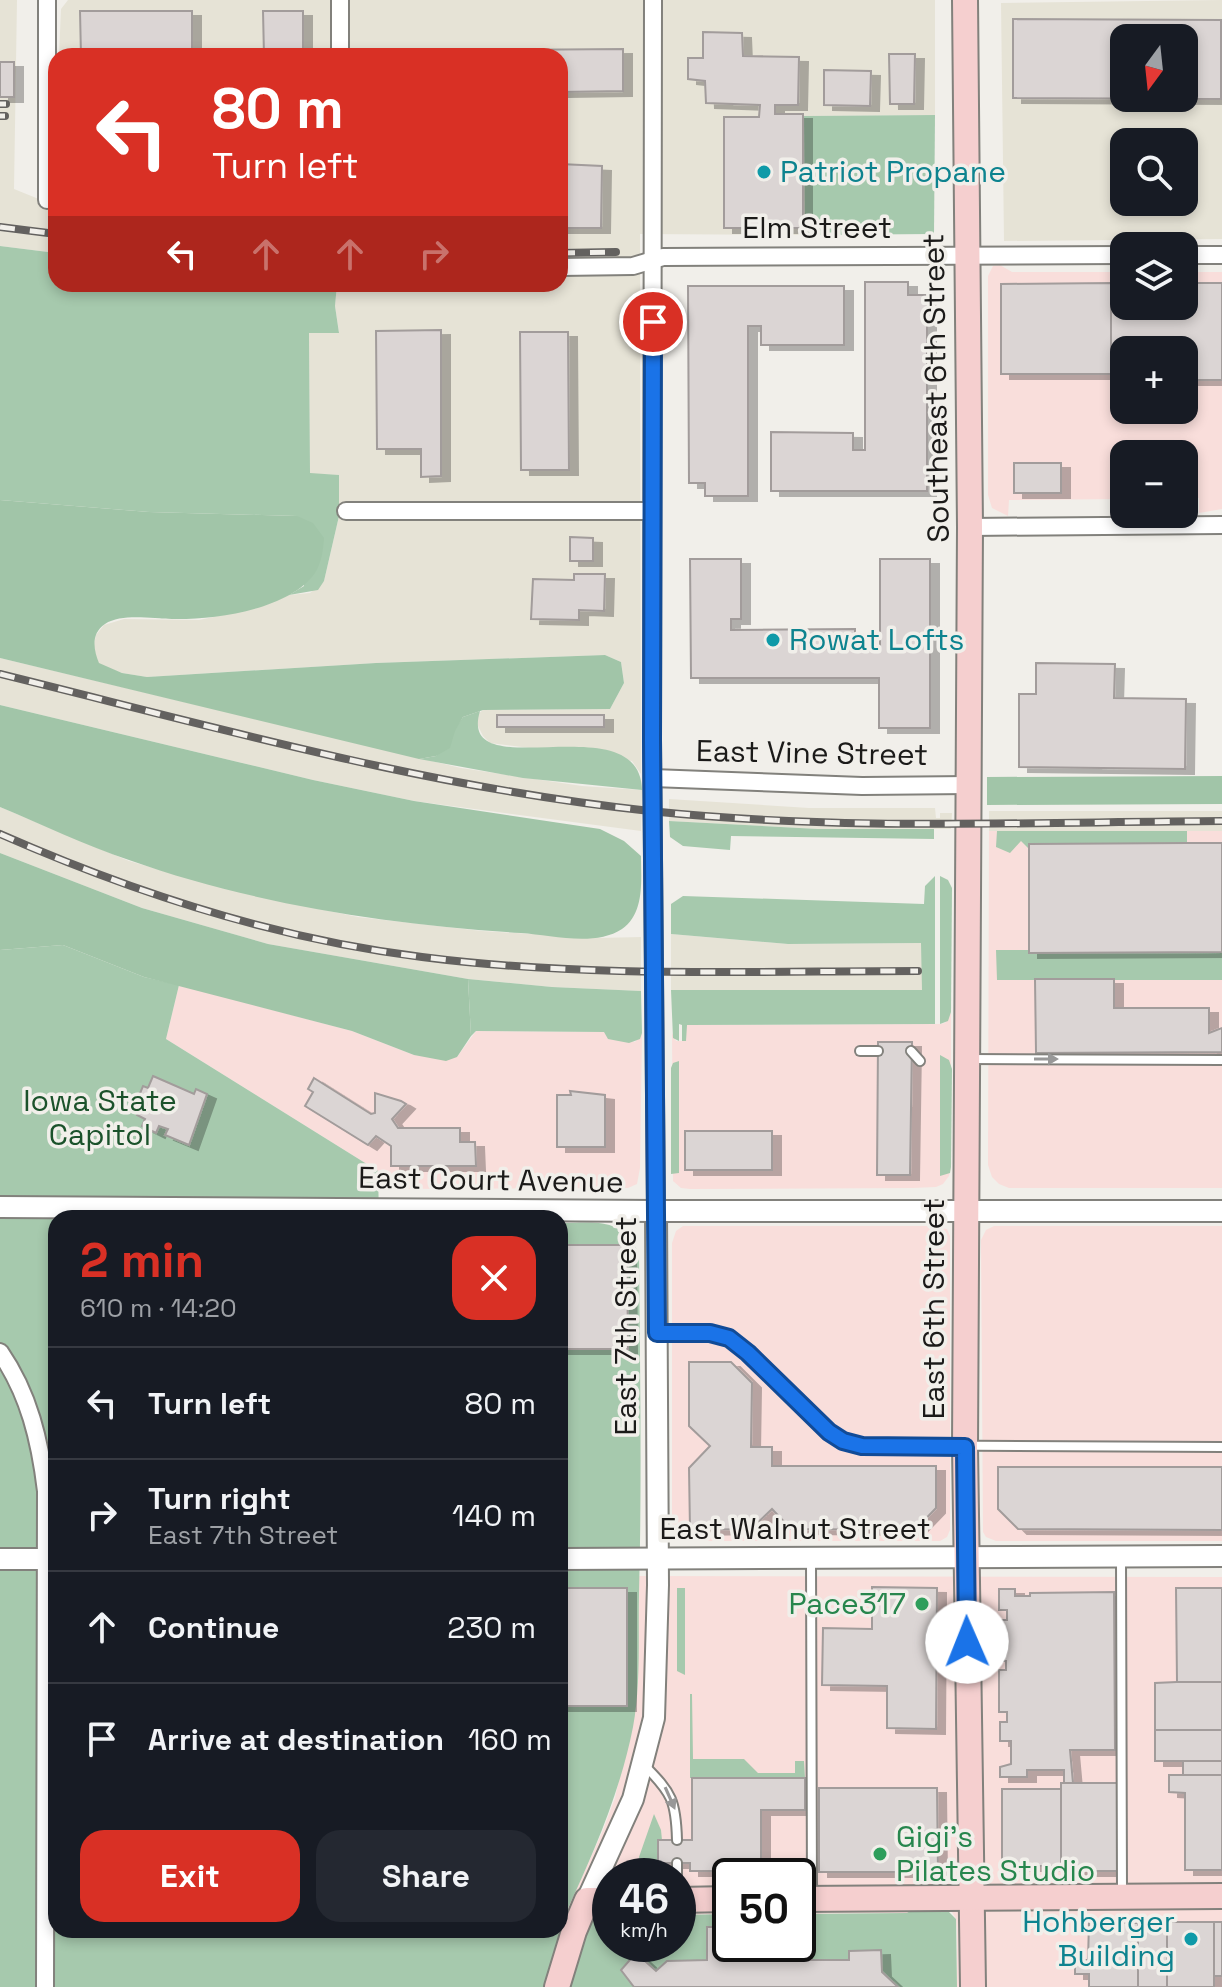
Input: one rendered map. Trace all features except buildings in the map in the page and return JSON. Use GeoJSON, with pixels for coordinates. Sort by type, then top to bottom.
{"type":"FeatureCollection","features":[{"type":"Feature","properties":{"kind":"main road","name":"Southeast 6th Street"},"geometry":{"type":"LineString","coordinates":[[965,0],[970,780]]}},
{"type":"Feature","properties":{"kind":"main road","name":"East 6th Street"},"geometry":{"type":"LineString","coordinates":[[970,780],[965,1045],[965,1447],[973,1987]]}},
{"type":"Feature","properties":{"kind":"main road"},"geometry":{"type":"LineString","coordinates":[[816,1899],[1222,1896]]}},
{"type":"Feature","properties":{"kind":"main road"},"geometry":{"type":"LineString","coordinates":[[557,1987],[577,1920],[592,1906]]}},
{"type":"Feature","properties":{"kind":"street"},"geometry":{"type":"LineString","coordinates":[[47,0],[47,200]]}},
{"type":"Feature","properties":{"kind":"street"},"geometry":{"type":"LineString","coordinates":[[340,0],[340,48]]}},
{"type":"Feature","properties":{"kind":"street","name":"East 7th Street"},"geometry":{"type":"LineString","coordinates":[[612,1858],[644,1765],[657,1685],[652,740],[653,0]]}},
{"type":"Feature","properties":{"kind":"street","name":"Elm Street"},"geometry":{"type":"LineString","coordinates":[[568,267],[633,266],[663,257],[1110,255]]}},
{"type":"Feature","properties":{"kind":"street"},"geometry":{"type":"LineString","coordinates":[[1198,255],[1222,255]]}},
{"type":"Feature","properties":{"kind":"street"},"geometry":{"type":"LineString","coordinates":[[346,511],[652,511]]}},
{"type":"Feature","properties":{"kind":"street"},"geometry":{"type":"LineString","coordinates":[[970,527],[1222,525]]}},
{"type":"Feature","properties":{"kind":"street","name":"East Vine Street"},"geometry":{"type":"LineString","coordinates":[[653,778],[862,786],[970,780]]}},
{"type":"Feature","properties":{"kind":"street","name":"East Court Avenue"},"geometry":{"type":"LineString","coordinates":[[0,1207],[492,1210]]}},
{"type":"Feature","properties":{"kind":"street","name":"East Court Avenue"},"geometry":{"type":"LineString","coordinates":[[568,1210],[1222,1211]]}},
{"type":"Feature","properties":{"kind":"street"},"geometry":{"type":"LineString","coordinates":[[0,1352],[23,1391],[42,1457],[48,1525]]}},
{"type":"Feature","properties":{"kind":"street","name":"East Walnut Street"},"geometry":{"type":"LineString","coordinates":[[568,1559],[1222,1556]]}},
{"type":"Feature","properties":{"kind":"street"},"geometry":{"type":"LineString","coordinates":[[0,1559],[48,1559]]}},
{"type":"Feature","properties":{"kind":"street"},"geometry":{"type":"LineString","coordinates":[[45,1987],[48,1730]]}},
{"type":"Feature","properties":{"kind":"lane"},"geometry":{"type":"LineString","coordinates":[[965,1045],[1222,1060]]}},
{"type":"Feature","properties":{"kind":"lane"},"geometry":{"type":"LineString","coordinates":[[860,1051],[878,1051]]}},
{"type":"Feature","properties":{"kind":"lane"},"geometry":{"type":"LineString","coordinates":[[911,1051],[918,1055],[920,1061]]}},
{"type":"Feature","properties":{"kind":"lane"},"geometry":{"type":"LineString","coordinates":[[657,1333],[710,1333],[729,1338],[829,1432],[848,1443],[862,1446],[1222,1447]]}},
{"type":"Feature","properties":{"kind":"lane"},"geometry":{"type":"LineString","coordinates":[[1121,1557],[1122,1897]]}},
{"type":"Feature","properties":{"kind":"lane"},"geometry":{"type":"LineString","coordinates":[[806,1858],[811,1559]]}},
{"type":"Feature","properties":{"kind":"lane"},"geometry":{"type":"LineString","coordinates":[[644,1765],[666,1786],[673,1798],[677,1840]]}},
{"type":"Feature","properties":{"kind":"shaded area"},"geometry":{"type":"Polygon","coordinates":[[[0,0],[17,0],[14,189],[48,203],[48,252],[0,246],[0,0]]]}},
{"type":"Feature","properties":{"kind":"shaded area"},"geometry":{"type":"Polygon","coordinates":[[[68,0],[935,0],[935,115],[804,116],[805,235],[640,234],[641,774],[632,761],[490,743],[477,724],[478,714],[483,710],[610,709],[624,683],[621,662],[605,655],[376,663],[147,677],[122,673],[99,664],[93,648],[96,635],[104,625],[124,619],[199,620],[256,608],[289,595],[310,593],[324,581],[339,516],[338,475],[310,474],[309,333],[339,332],[336,292],[568,292],[568,48],[59,48],[61,9],[68,0]]]}},
{"type":"Feature","properties":{"kind":"shaded area"},"geometry":{"type":"Polygon","coordinates":[[[1222,0],[1222,239],[1198,239],[1198,232],[1110,232],[1110,240],[1004,241],[1001,3],[1222,0]]]}},
{"type":"Feature","properties":{"kind":"shaded area"},"geometry":{"type":"Polygon","coordinates":[[[1000,265],[1012,272],[1110,272],[1110,320],[1198,320],[1198,272],[1222,272],[1222,509],[1199,513],[1198,440],[1110,440],[1110,499],[1009,500],[1008,516],[992,508],[988,495],[988,276],[993,266],[1000,265]]]}},
{"type":"Feature","properties":{"kind":"shaded area"},"geometry":{"type":"Polygon","coordinates":[[[0,658],[461,768],[582,786],[642,790],[641,831],[414,801],[0,705],[0,658]]]}},
{"type":"Feature","properties":{"kind":"shaded area"},"geometry":{"type":"Polygon","coordinates":[[[669,799],[809,808],[935,808],[936,818],[940,818],[940,813],[952,813],[951,829],[818,829],[669,821],[669,799]]]}},
{"type":"Feature","properties":{"kind":"shaded area"},"geometry":{"type":"Polygon","coordinates":[[[0,807],[129,861],[243,893],[358,917],[482,931],[598,938],[641,937],[641,991],[468,979],[268,944],[142,908],[0,853],[0,807]]]}},
{"type":"Feature","properties":{"kind":"shaded area"},"geometry":{"type":"Polygon","coordinates":[[[989,811],[1222,811],[1222,831],[989,831],[989,811]]]}},
{"type":"Feature","properties":{"kind":"shaded area"},"geometry":{"type":"Polygon","coordinates":[[[989,831],[1222,831],[1222,1188],[1009,1188],[992,1177],[988,1165],[989,831]]]}},
{"type":"Feature","properties":{"kind":"shaded area"},"geometry":{"type":"Polygon","coordinates":[[[671,934],[788,944],[922,943],[922,990],[671,990],[671,934]]]}},
{"type":"Feature","properties":{"kind":"shaded area"},"geometry":{"type":"Polygon","coordinates":[[[179,985],[352,1031],[414,1055],[457,1057],[476,1031],[605,1032],[635,1042],[642,1033],[640,1168],[637,1184],[628,1188],[379,1189],[378,1171],[166,1039],[179,985]]]}},
{"type":"Feature","properties":{"kind":"shaded area"},"geometry":{"type":"Polygon","coordinates":[[[951,1012],[951,1167],[943,1184],[912,1188],[690,1189],[681,1188],[673,1181],[672,1033],[676,1041],[682,1041],[686,1025],[940,1024],[945,1023],[951,1012]]]}},
{"type":"Feature","properties":{"kind":"shaded area"},"geometry":{"type":"Polygon","coordinates":[[[683,1226],[931,1226],[947,1229],[950,1236],[950,1530],[947,1537],[940,1541],[690,1541],[675,1538],[672,1528],[672,1243],[676,1231],[683,1226]]]}},
{"type":"Feature","properties":{"kind":"shaded area"},"geometry":{"type":"Polygon","coordinates":[[[994,1226],[1222,1226],[1222,1541],[996,1541],[986,1537],[983,1532],[981,1240],[986,1230],[994,1226]]]}},
{"type":"Feature","properties":{"kind":"shaded area"},"geometry":{"type":"Polygon","coordinates":[[[639,1576],[1222,1577],[1222,1987],[957,1987],[957,1932],[952,1912],[916,1908],[907,1913],[816,1914],[816,1858],[712,1858],[712,1914],[696,1915],[696,1858],[592,1858],[592,1915],[568,1915],[568,1908],[615,1798],[636,1702],[639,1576]]]}},
{"type":"Feature","properties":{"kind":"green space"},"geometry":{"type":"Polygon","coordinates":[[[935,115],[934,234],[805,235],[804,116],[935,115]]]}},
{"type":"Feature","properties":{"kind":"green space"},"geometry":{"type":"Polygon","coordinates":[[[0,246],[48,252],[48,292],[336,292],[339,333],[309,333],[310,473],[339,475],[339,516],[324,581],[318,590],[289,595],[304,586],[297,516],[149,512],[0,500],[0,246]]]}},
{"type":"Feature","properties":{"kind":"green space"},"geometry":{"type":"Polygon","coordinates":[[[0,500],[149,512],[297,516],[313,523],[324,538],[321,560],[315,573],[303,586],[269,604],[229,615],[129,618],[105,624],[95,638],[97,658],[99,663],[122,673],[147,677],[376,663],[605,655],[621,662],[624,683],[610,709],[483,710],[463,717],[450,748],[436,756],[419,759],[0,658],[0,500]]]}},
{"type":"Feature","properties":{"kind":"green space"},"geometry":{"type":"Polygon","coordinates":[[[0,705],[414,801],[600,829],[624,841],[641,856],[638,905],[635,914],[622,929],[599,938],[586,939],[372,918],[273,900],[176,875],[96,848],[0,807],[0,705]]]}},
{"type":"Feature","properties":{"kind":"green space"},"geometry":{"type":"Polygon","coordinates":[[[480,711],[480,733],[495,744],[520,748],[584,747],[612,752],[633,765],[642,790],[523,778],[419,759],[436,756],[463,717],[480,711]]]}},
{"type":"Feature","properties":{"kind":"green space"},"geometry":{"type":"Polygon","coordinates":[[[1222,776],[1222,804],[987,805],[987,777],[1222,776]]]}},
{"type":"Feature","properties":{"kind":"green space"},"geometry":{"type":"Polygon","coordinates":[[[669,821],[818,829],[934,829],[934,839],[731,836],[730,850],[683,846],[670,837],[669,821]]]}},
{"type":"Feature","properties":{"kind":"green space"},"geometry":{"type":"Polygon","coordinates":[[[997,831],[1187,831],[1187,843],[1030,844],[1029,849],[1021,841],[1010,853],[996,847],[997,831]]]}},
{"type":"Feature","properties":{"kind":"green space"},"geometry":{"type":"Polygon","coordinates":[[[0,853],[142,908],[268,944],[468,979],[471,1036],[457,1057],[446,1061],[414,1055],[352,1031],[144,977],[63,945],[0,950],[0,853]]]}},
{"type":"Feature","properties":{"kind":"green space"},"geometry":{"type":"Polygon","coordinates":[[[935,876],[935,1024],[687,1025],[686,1041],[682,1041],[682,1025],[679,1024],[679,1041],[673,1038],[671,990],[922,990],[921,943],[788,944],[671,934],[671,904],[683,896],[924,904],[925,886],[935,876]]]}},
{"type":"Feature","properties":{"kind":"green space"},"geometry":{"type":"Polygon","coordinates":[[[940,876],[948,880],[952,888],[951,1012],[948,1021],[940,1024],[940,876]]]}},
{"type":"Feature","properties":{"kind":"green space","name":"Iowa State Capitol"},"geometry":{"type":"Polygon","coordinates":[[[63,945],[144,977],[179,985],[166,1039],[378,1171],[379,1210],[48,1210],[48,1938],[568,1938],[568,1915],[592,1915],[592,1962],[696,1962],[696,1915],[712,1914],[712,1962],[816,1962],[816,1914],[907,1913],[915,1908],[946,1909],[956,1919],[957,1987],[0,1987],[0,950],[63,945]]]}},
{"type":"Feature","properties":{"kind":"green space"},"geometry":{"type":"Polygon","coordinates":[[[996,950],[1029,950],[1030,953],[1222,952],[1222,980],[997,980],[996,950]]]}},
{"type":"Feature","properties":{"kind":"green space"},"geometry":{"type":"Polygon","coordinates":[[[468,979],[641,991],[642,1033],[640,1039],[629,1043],[608,1039],[604,1032],[476,1031],[471,1036],[468,979]]]}},
{"type":"Feature","properties":{"kind":"green space"},"geometry":{"type":"Polygon","coordinates":[[[940,1055],[949,1060],[952,1069],[951,1167],[950,1173],[940,1176],[940,1055]]]}},
{"type":"Feature","properties":{"kind":"green space"},"geometry":{"type":"Polygon","coordinates":[[[679,1061],[679,1173],[671,1174],[671,1068],[673,1063],[679,1061]]]}},
{"type":"Feature","properties":{"kind":"green space","name":"Iowa State Capitol"},"geometry":{"type":"Polygon","coordinates":[[[568,1223],[615,1227],[632,1241],[639,1253],[641,1466],[638,1677],[633,1727],[613,1799],[568,1908],[568,1223]]]}},
{"type":"Feature","properties":{"kind":"green space"},"geometry":{"type":"Polygon","coordinates":[[[677,1588],[685,1588],[685,1675],[677,1671],[677,1588]]]}},
{"type":"Feature","properties":{"kind":"green space"},"geometry":{"type":"Polygon","coordinates":[[[690,1694],[693,1759],[744,1759],[758,1773],[795,1773],[795,1761],[804,1761],[805,1778],[690,1778],[690,1694]]]}},
{"type":"Feature","properties":{"kind":"green space"},"geometry":{"type":"Polygon","coordinates":[[[654,1814],[662,1840],[658,1840],[658,1858],[639,1857],[654,1814]]]}},
{"type":"Feature","properties":{"kind":"railway"},"geometry":{"type":"LineString","coordinates":[[0,104],[6,104]]}},
{"type":"Feature","properties":{"kind":"railway"},"geometry":{"type":"LineString","coordinates":[[0,116],[5,116]]}},
{"type":"Feature","properties":{"kind":"railway"},"geometry":{"type":"LineString","coordinates":[[0,227],[48,233]]}},
{"type":"Feature","properties":{"kind":"railway"},"geometry":{"type":"LineString","coordinates":[[568,253],[616,252]]}},
{"type":"Feature","properties":{"kind":"railway"},"geometry":{"type":"LineString","coordinates":[[0,674],[404,772],[568,801],[650,811],[864,823],[1222,821]]}},
{"type":"Feature","properties":{"kind":"railway"},"geometry":{"type":"LineString","coordinates":[[0,834],[102,876],[207,911],[260,926],[368,949],[484,964],[607,971],[918,971]]}},
{"type":"Feature","properties":{"kind":"place","name":"Patriot Propane"},"geometry":{"type":"Point","coordinates":[764,172]}},
{"type":"Feature","properties":{"kind":"place","name":"Rowat Lofts"},"geometry":{"type":"Point","coordinates":[773,640]}},
{"type":"Feature","properties":{"kind":"place","name":"Pace317"},"geometry":{"type":"Point","coordinates":[922,1604]}},
{"type":"Feature","properties":{"kind":"place","name":"Gigi's Pilates Studio"},"geometry":{"type":"Point","coordinates":[880,1854]}},
{"type":"Feature","properties":{"kind":"place","name":"Hohberger Building"},"geometry":{"type":"Point","coordinates":[1191,1939]}},
{"type":"Feature","properties":{"kind":"route"},"geometry":{"type":"LineString","coordinates":[[653,322],[652,740],[657,1333],[710,1333],[729,1338],[829,1432],[848,1443],[862,1446],[965,1447],[967,1642]]}}]}
